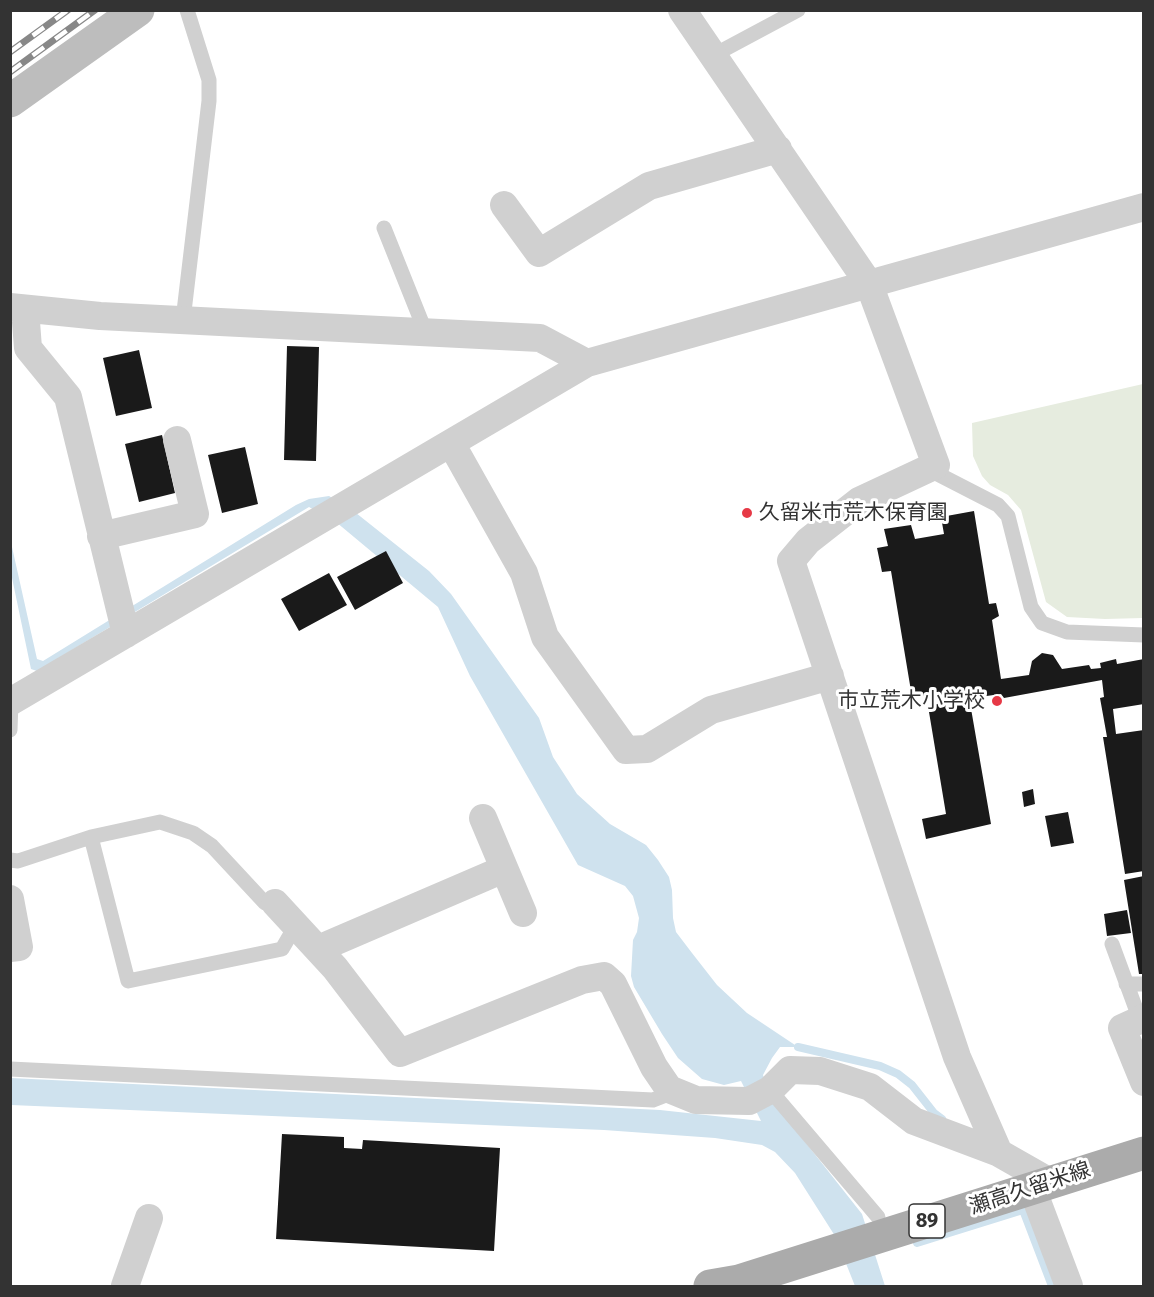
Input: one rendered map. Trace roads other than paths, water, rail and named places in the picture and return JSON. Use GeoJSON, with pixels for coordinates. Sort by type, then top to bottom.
{"type":"FeatureCollection","features":[{"type":"Feature","properties":{"kind":"main road"},"geometry":{"type":"LineString","coordinates":[[10,101],[138,10]]}},
{"type":"Feature","properties":{"kind":"main road","name":"瀬高久留米線"},"geometry":{"type":"LineString","coordinates":[[726,1285],[1143,1153]]}},
{"type":"Feature","properties":{"kind":"street"},"geometry":{"type":"LineString","coordinates":[[682,10],[869,284],[936,465],[859,501],[808,541],[791,561],[957,1057],[999,1153]]}},
{"type":"Feature","properties":{"kind":"street"},"geometry":{"type":"LineString","coordinates":[[504,205],[539,253],[649,186],[778,149]]}},
{"type":"Feature","properties":{"kind":"street"},"geometry":{"type":"LineString","coordinates":[[11,702],[587,363],[1143,207]]}},
{"type":"Feature","properties":{"kind":"street"},"geometry":{"type":"LineString","coordinates":[[126,634],[68,397],[28,348],[18,308],[183,320],[540,339],[587,363]]}},
{"type":"Feature","properties":{"kind":"street"},"geometry":{"type":"LineString","coordinates":[[101,536],[195,514],[177,440]]}},
{"type":"Feature","properties":{"kind":"street"},"geometry":{"type":"LineString","coordinates":[[451,443],[524,573],[545,637],[626,750],[647,749],[711,710],[830,676]]}},
{"type":"Feature","properties":{"kind":"street"},"geometry":{"type":"LineString","coordinates":[[483,818],[523,913]]}},
{"type":"Feature","properties":{"kind":"street"},"geometry":{"type":"LineString","coordinates":[[318,949],[504,869]]}},
{"type":"Feature","properties":{"kind":"street"},"geometry":{"type":"LineString","coordinates":[[10,899],[19,947],[10,948]]}},
{"type":"Feature","properties":{"kind":"street"},"geometry":{"type":"LineString","coordinates":[[275,903],[318,949],[400,1053],[582,981],[604,976],[613,984],[654,1067],[669,1089],[696,1100],[749,1101],[770,1090],[790,1070],[820,1071],[870,1087],[914,1121],[999,1153],[1041,1185],[1069,1287]]}},
{"type":"Feature","properties":{"kind":"street"},"geometry":{"type":"LineString","coordinates":[[1142,1019],[1122,1028],[1143,1082]]}},
{"type":"Feature","properties":{"kind":"street"},"geometry":{"type":"LineString","coordinates":[[125,1287],[149,1218]]}},
{"type":"Feature","properties":{"kind":"lane"},"geometry":{"type":"LineString","coordinates":[[183,320],[208,101],[208,80],[187,10]]}},
{"type":"Feature","properties":{"kind":"lane"},"geometry":{"type":"LineString","coordinates":[[712,56],[798,10]]}},
{"type":"Feature","properties":{"kind":"lane"},"geometry":{"type":"LineString","coordinates":[[384,228],[426,333]]}},
{"type":"Feature","properties":{"kind":"lane"},"geometry":{"type":"LineString","coordinates":[[928,469],[998,505],[1008,516],[1031,607],[1042,623],[1067,632],[1143,635]]}},
{"type":"Feature","properties":{"kind":"lane"},"geometry":{"type":"LineString","coordinates":[[10,730],[11,702]]}},
{"type":"Feature","properties":{"kind":"lane"},"geometry":{"type":"LineString","coordinates":[[10,860],[18,861],[91,837],[160,822],[193,833],[212,846],[265,903],[275,903]]}},
{"type":"Feature","properties":{"kind":"lane"},"geometry":{"type":"LineString","coordinates":[[91,837],[129,981],[282,949],[296,925]]}},
{"type":"Feature","properties":{"kind":"lane"},"geometry":{"type":"LineString","coordinates":[[1112,944],[1126,984],[1142,1019]]}},
{"type":"Feature","properties":{"kind":"lane"},"geometry":{"type":"LineString","coordinates":[[1126,984],[1143,984]]}},
{"type":"Feature","properties":{"kind":"lane"},"geometry":{"type":"LineString","coordinates":[[10,1069],[653,1100],[676,1091]]}},
{"type":"Feature","properties":{"kind":"lane"},"geometry":{"type":"LineString","coordinates":[[770,1090],[878,1217]]}},
{"type":"Feature","properties":{"kind":"water"},"geometry":{"type":"Polygon","coordinates":[[[329,496],[351,509],[429,571],[451,594],[539,718],[553,757],[577,794],[610,824],[646,845],[658,860],[669,877],[676,932],[692,953],[717,985],[747,1013],[798,1047],[780,1047],[763,1075],[772,1100],[862,1214],[885,1286],[855,1286],[835,1236],[795,1173],[775,1152],[762,1145],[715,1138],[604,1130],[11,1105],[11,1078],[660,1110],[761,1121],[741,1081],[724,1085],[702,1079],[678,1058],[662,1034],[634,987],[631,976],[633,940],[639,918],[633,896],[625,886],[578,865],[470,676],[438,607],[336,522],[309,507],[37,671],[31,669],[11,573],[10,538],[37,659],[43,661],[296,505],[309,499],[329,496]]]}},
{"type":"Feature","properties":{"kind":"waterway"},"geometry":{"type":"LineString","coordinates":[[798,1047],[880,1066],[898,1074],[912,1085],[934,1113],[942,1119]]}},
{"type":"Feature","properties":{"kind":"waterway"},"geometry":{"type":"LineString","coordinates":[[917,1243],[1023,1210],[1052,1286]]}},
{"type":"Feature","properties":{"kind":"railway"},"geometry":{"type":"LineString","coordinates":[[10,52],[68,10]]}},
{"type":"Feature","properties":{"kind":"railway"},"geometry":{"type":"LineString","coordinates":[[10,72],[95,10]]}},
{"type":"Feature","properties":{"kind":"place","name":"久留米市荒木保育園"},"geometry":{"type":"Point","coordinates":[747,513]}},
{"type":"Feature","properties":{"kind":"place","name":"市立荒木小学校"},"geometry":{"type":"Point","coordinates":[997,701]}}]}
